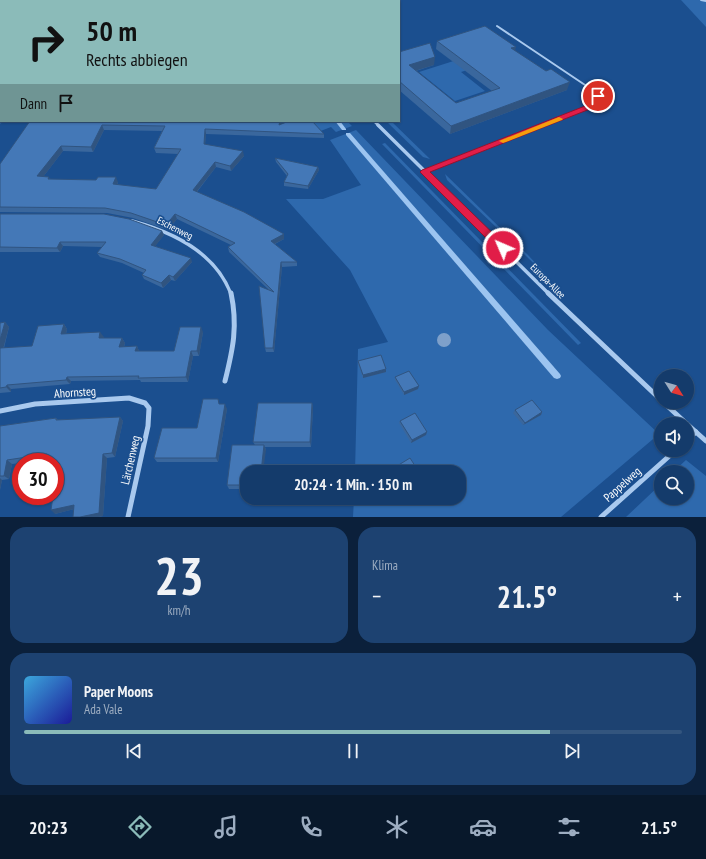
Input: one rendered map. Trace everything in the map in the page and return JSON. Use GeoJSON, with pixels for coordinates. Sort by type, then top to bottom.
{"type":"FeatureCollection","features":[{"type":"Feature","properties":{"kind":"street","name":"Europa-Allee"},"geometry":{"type":"LineString","coordinates":[[375,122],[565,310],[654,393]]}},
{"type":"Feature","properties":{"kind":"street","name":"Eschenweg"},"geometry":{"type":"LineString","coordinates":[[127,220],[151,225],[178,238],[206,256],[219,270],[230,290],[235,312],[233,343],[225,381]]}},
{"type":"Feature","properties":{"kind":"street","name":"Ahornsteg"},"geometry":{"type":"LineString","coordinates":[[0,411],[35,404],[129,398],[145,403],[149,408]]}},
{"type":"Feature","properties":{"kind":"street","name":"Lärchenweg"},"geometry":{"type":"LineString","coordinates":[[128,517],[148,426],[149,408]]}},
{"type":"Feature","properties":{"kind":"street","name":"Europa-Allee"},"geometry":{"type":"LineString","coordinates":[[671,409],[679,417]]}},
{"type":"Feature","properties":{"kind":"street","name":"Europa-Allee"},"geometry":{"type":"LineString","coordinates":[[696,432],[706,441]]}},
{"type":"Feature","properties":{"kind":"street","name":"Pappelweg"},"geometry":{"type":"LineString","coordinates":[[601,517],[668,457]]}},
{"type":"Feature","properties":{"kind":"lane"},"geometry":{"type":"LineString","coordinates":[[701,0],[706,1]]}},
{"type":"Feature","properties":{"kind":"lane"},"geometry":{"type":"LineString","coordinates":[[424,172],[587,108],[593,105],[597,100],[598,96],[594,91],[497,26]]}},
{"type":"Feature","properties":{"kind":"shaded area"},"geometry":{"type":"Polygon","coordinates":[[[681,0],[706,0],[706,27],[681,0]]]}},
{"type":"Feature","properties":{"kind":"shaded area"},"geometry":{"type":"Polygon","coordinates":[[[485,51],[498,60],[461,72],[485,91],[455,101],[419,72],[485,51]]]}},
{"type":"Feature","properties":{"kind":"shaded area"},"geometry":{"type":"Polygon","coordinates":[[[308,122],[348,122],[352,126],[336,132],[331,127],[318,132],[308,122]]]}},
{"type":"Feature","properties":{"kind":"shaded area"},"geometry":{"type":"Polygon","coordinates":[[[387,122],[392,122],[430,159],[423,157],[387,122]]]}},
{"type":"Feature","properties":{"kind":"shaded area"},"geometry":{"type":"Polygon","coordinates":[[[356,130],[548,330],[654,429],[654,438],[561,517],[353,517],[354,505],[466,505],[466,465],[355,465],[358,349],[388,342],[350,270],[286,199],[323,199],[361,185],[330,140],[356,130]]]}},
{"type":"Feature","properties":{"kind":"shaded area"},"geometry":{"type":"Polygon","coordinates":[[[385,143],[581,343],[578,345],[382,144],[385,143]]]}},
{"type":"Feature","properties":{"kind":"shaded area"},"geometry":{"type":"Polygon","coordinates":[[[445,174],[528,255],[552,281],[447,180],[445,174]]]}},
{"type":"Feature","properties":{"kind":"shaded area"},"geometry":{"type":"Polygon","coordinates":[[[686,460],[692,465],[681,465],[686,460]]]}},
{"type":"Feature","properties":{"kind":"shaded area"},"geometry":{"type":"Polygon","coordinates":[[[694,466],[706,476],[706,517],[626,517],[654,491],[654,505],[694,505],[694,466]]]}},
{"type":"Feature","properties":{"kind":"building"},"geometry":{"type":"Polygon","coordinates":[[[485,26],[516,47],[511,48],[546,71],[551,69],[570,82],[451,126],[400,82],[400,52],[430,43],[435,57],[409,65],[456,103],[500,88],[437,41],[485,26]]]}},
{"type":"Feature","properties":{"kind":"building"},"geometry":{"type":"Polygon","coordinates":[[[29,122],[280,122],[279,125],[286,122],[313,122],[324,134],[205,129],[204,144],[243,151],[230,166],[215,162],[193,190],[244,212],[284,234],[271,241],[297,262],[281,262],[273,348],[265,348],[259,286],[274,292],[228,247],[235,243],[175,214],[166,225],[131,213],[105,208],[0,207],[0,164],[29,122]],[[102,125],[91,147],[61,146],[37,176],[49,177],[48,179],[96,180],[98,177],[116,177],[113,184],[156,189],[181,149],[154,148],[165,126],[102,125]]]}},
{"type":"Feature","properties":{"kind":"building"},"geometry":{"type":"Polygon","coordinates":[[[275,158],[318,167],[308,186],[284,182],[288,174],[275,158]]]}},
{"type":"Feature","properties":{"kind":"building"},"geometry":{"type":"Polygon","coordinates":[[[0,214],[104,214],[129,219],[162,231],[151,245],[191,258],[173,277],[169,275],[161,283],[142,275],[146,270],[120,259],[97,253],[106,242],[60,242],[57,248],[0,247],[0,214]]]}},
{"type":"Feature","properties":{"kind":"building"},"geometry":{"type":"Polygon","coordinates":[[[5,322],[0,340],[0,323],[5,322]]]}},
{"type":"Feature","properties":{"kind":"building"},"geometry":{"type":"Polygon","coordinates":[[[64,324],[61,334],[100,332],[99,338],[122,338],[119,347],[137,346],[135,351],[174,351],[180,327],[201,327],[197,351],[191,351],[186,377],[67,377],[66,380],[7,385],[6,387],[0,388],[0,348],[32,346],[38,326],[64,324]]]}},
{"type":"Feature","properties":{"kind":"building"},"geometry":{"type":"Polygon","coordinates":[[[381,355],[386,369],[363,375],[358,361],[381,355]]]}},
{"type":"Feature","properties":{"kind":"building"},"geometry":{"type":"Polygon","coordinates":[[[409,371],[419,386],[404,392],[395,377],[409,371]]]}},
{"type":"Feature","properties":{"kind":"building"},"geometry":{"type":"Polygon","coordinates":[[[203,399],[218,399],[219,404],[225,404],[216,458],[154,458],[162,428],[197,428],[203,399]]]}},
{"type":"Feature","properties":{"kind":"building"},"geometry":{"type":"Polygon","coordinates":[[[532,400],[542,412],[525,423],[515,410],[532,400]]]}},
{"type":"Feature","properties":{"kind":"building"},"geometry":{"type":"Polygon","coordinates":[[[258,403],[312,403],[310,442],[253,442],[258,403]]]}},
{"type":"Feature","properties":{"kind":"building"},"geometry":{"type":"Polygon","coordinates":[[[415,413],[427,432],[412,440],[400,421],[415,413]]]}},
{"type":"Feature","properties":{"kind":"building"},"geometry":{"type":"Polygon","coordinates":[[[120,417],[112,453],[103,454],[99,513],[73,517],[74,505],[51,510],[52,505],[64,505],[64,453],[12,453],[12,459],[7,460],[4,476],[0,476],[0,426],[56,418],[56,420],[120,417]]]}},
{"type":"Feature","properties":{"kind":"building"},"geometry":{"type":"Polygon","coordinates":[[[232,445],[264,445],[262,465],[240,465],[240,485],[227,485],[232,445]]]}},
{"type":"Feature","properties":{"kind":"building"},"geometry":{"type":"Polygon","coordinates":[[[410,458],[414,465],[399,465],[410,458]]]}},
{"type":"Feature","properties":{"kind":"waterway"},"geometry":{"type":"LineString","coordinates":[[338,122],[344,129]]}},
{"type":"Feature","properties":{"kind":"waterway"},"geometry":{"type":"LineString","coordinates":[[348,134],[557,376]]}},
{"type":"Feature","properties":{"kind":"slow traffic"},"geometry":{"type":"LineString","coordinates":[[503,141],[559,119]]}},
{"type":"Feature","properties":{"kind":"route"},"geometry":{"type":"LineString","coordinates":[[503,248],[424,172],[587,108],[596,102],[598,96]]}}]}
